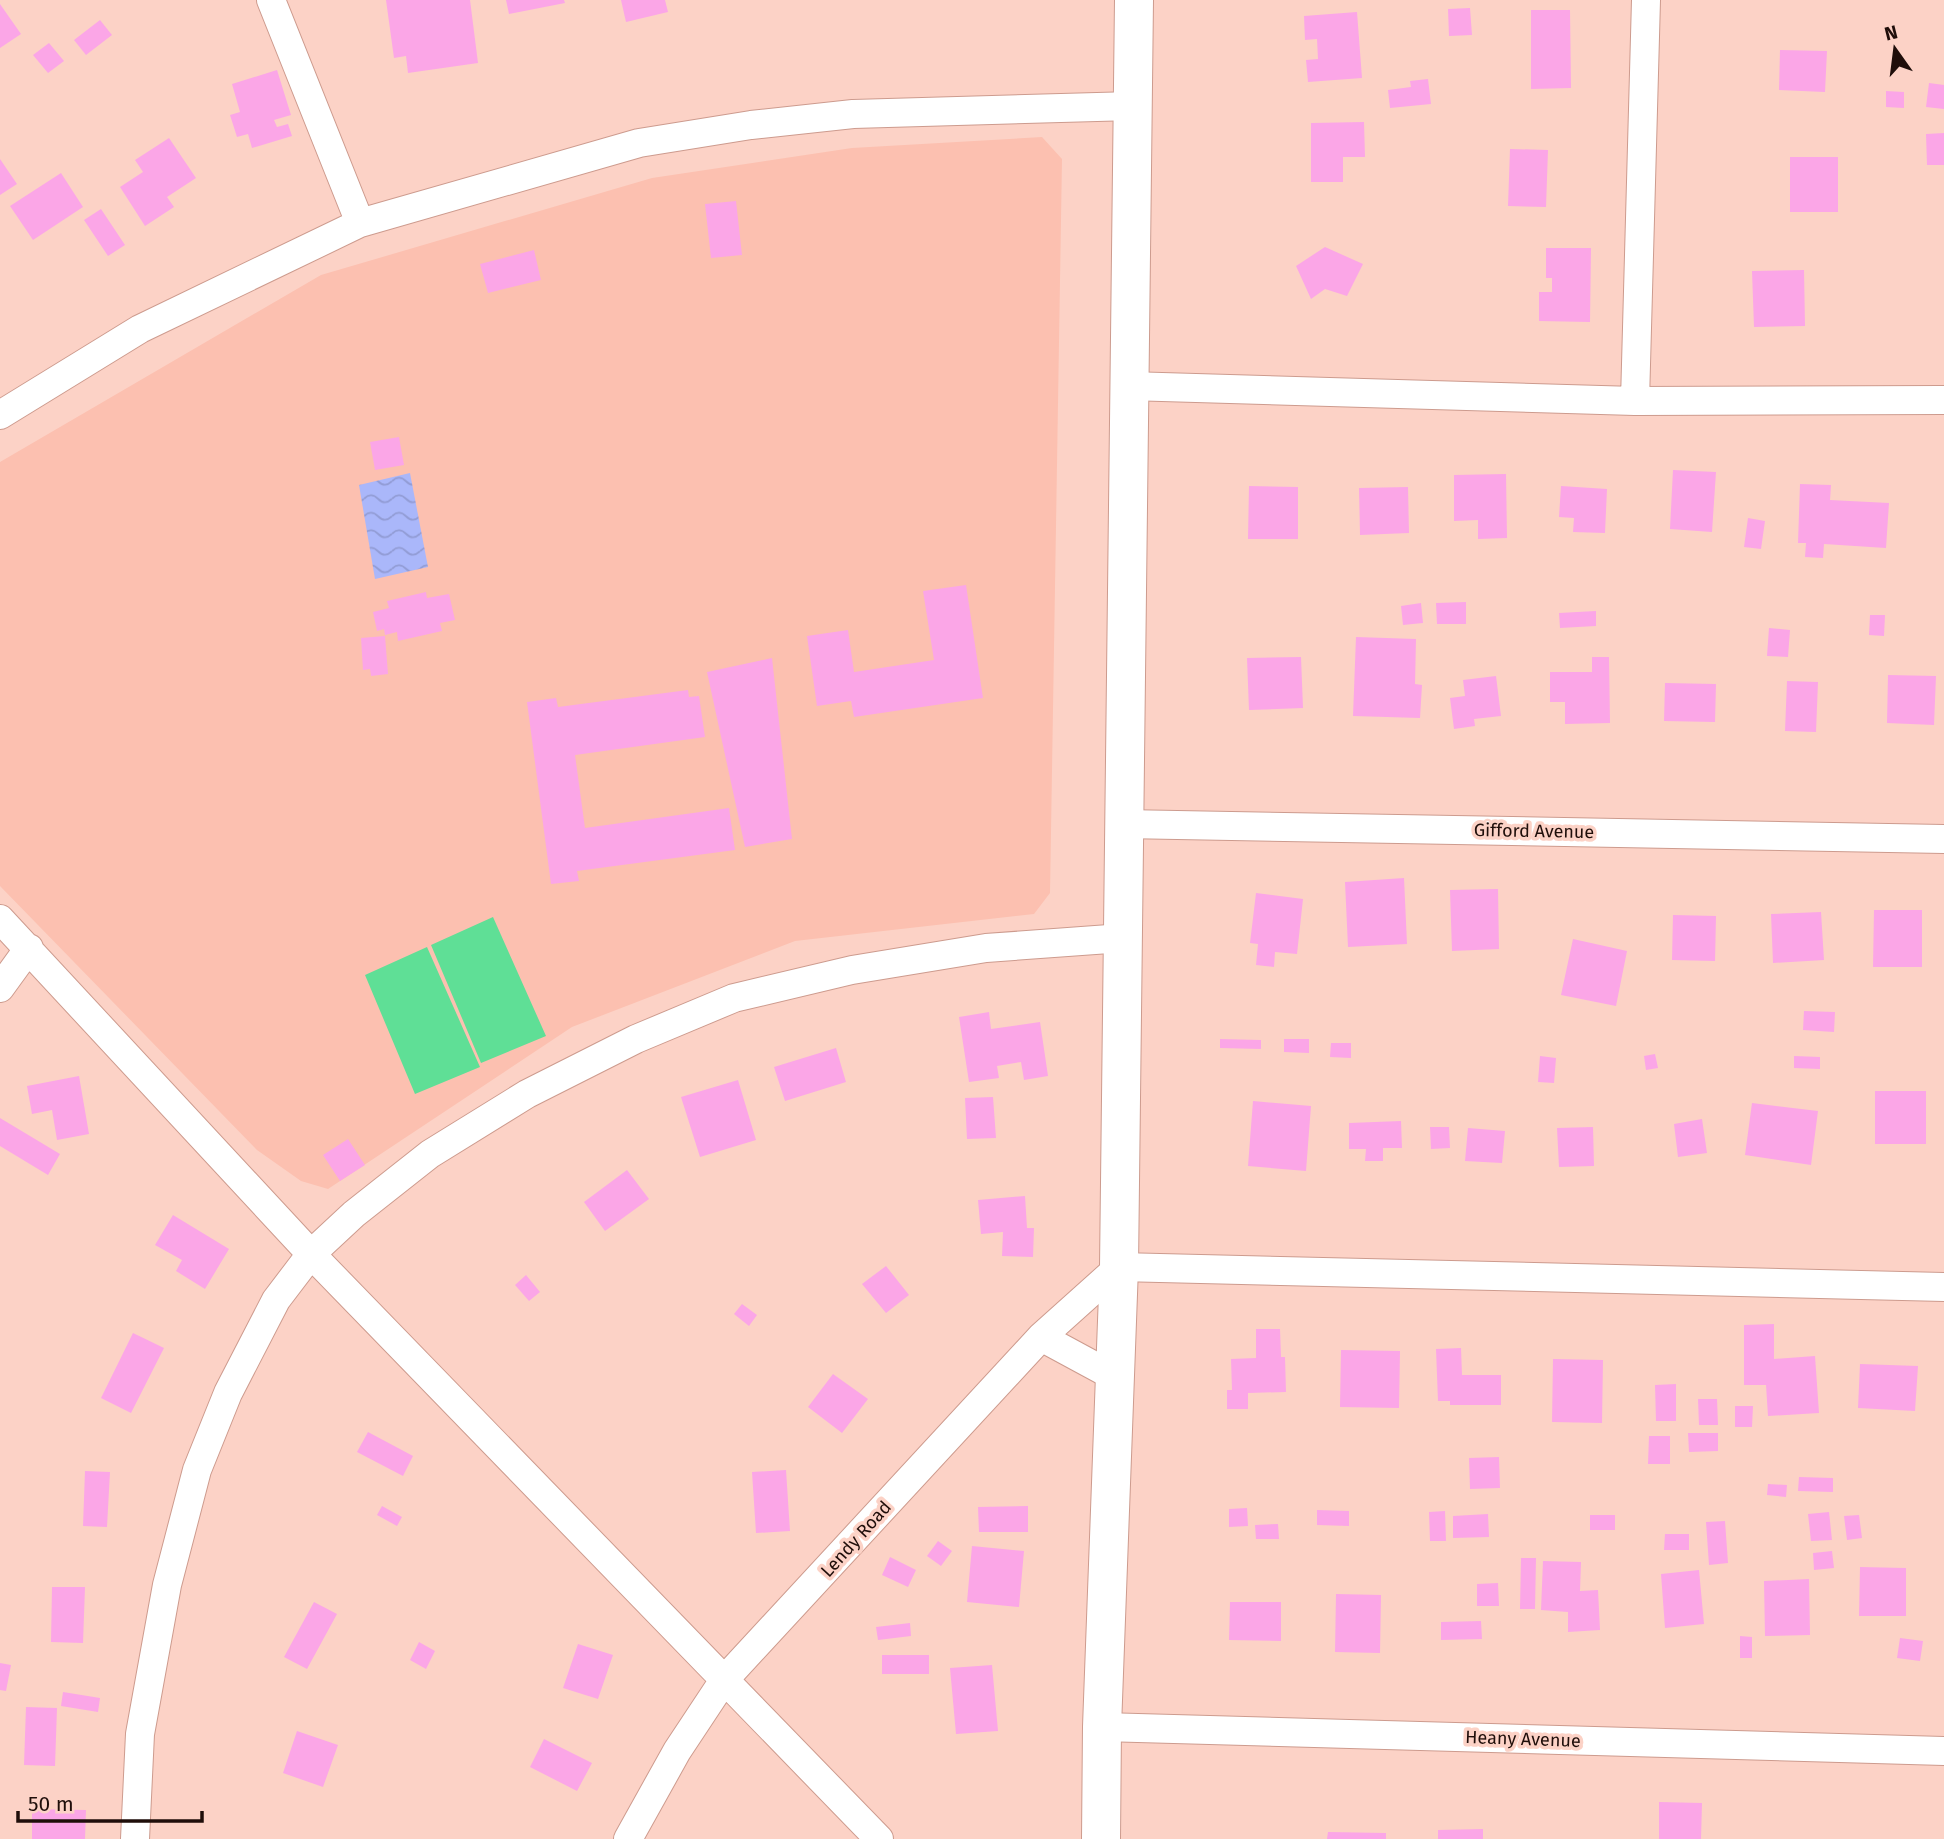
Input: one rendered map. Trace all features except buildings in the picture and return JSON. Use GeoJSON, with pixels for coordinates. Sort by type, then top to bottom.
{"type":"FeatureCollection","features":[{"type":"Feature","properties":{"kind":"street"},"geometry":{"type":"LineString","coordinates":[[271,0],[360,223]]}},
{"type":"Feature","properties":{"kind":"street"},"geometry":{"type":"LineString","coordinates":[[1101,1839],[1102,1727],[1119,1267],[1134,0]]}},
{"type":"Feature","properties":{"kind":"street"},"geometry":{"type":"LineString","coordinates":[[1635,401],[1646,0]]}},
{"type":"Feature","properties":{"kind":"street"},"geometry":{"type":"LineString","coordinates":[[0,415],[140,328],[360,223],[639,143],[751,125],[853,114],[1133,106]]}},
{"type":"Feature","properties":{"kind":"street"},"geometry":{"type":"LineString","coordinates":[[1128,386],[1635,401],[1944,400]]}},
{"type":"Feature","properties":{"kind":"street","name":"Gifford Avenue"},"geometry":{"type":"LineString","coordinates":[[1123,824],[1944,839]]}},
{"type":"Feature","properties":{"kind":"street"},"geometry":{"type":"LineString","coordinates":[[0,919],[312,1254],[879,1839]]}},
{"type":"Feature","properties":{"kind":"street"},"geometry":{"type":"LineString","coordinates":[[135,1839],[140,1734],[167,1585],[197,1470],[228,1393],[276,1300],[312,1254],[354,1214],[430,1154],[516,1101],[636,1039],[734,998],[852,970],[976,949],[1123,938]]}},
{"type":"Feature","properties":{"kind":"street"},"geometry":{"type":"LineString","coordinates":[[0,988],[29,948]]}},
{"type":"Feature","properties":{"kind":"street"},"geometry":{"type":"LineString","coordinates":[[1119,1267],[1944,1287]]}},
{"type":"Feature","properties":{"kind":"street","name":"Lendy Road"},"geometry":{"type":"LineString","coordinates":[[628,1839],[677,1751],[724,1680],[1041,1337],[1119,1267]]}},
{"type":"Feature","properties":{"kind":"street"},"geometry":{"type":"LineString","coordinates":[[1041,1337],[1115,1377]]}},
{"type":"Feature","properties":{"kind":"street","name":"Heany Avenue"},"geometry":{"type":"LineString","coordinates":[[1102,1727],[1944,1751]]}},
{"type":"Feature","properties":{"kind":"shaded area"},"geometry":{"type":"Polygon","coordinates":[[[1042,137],[1062,159],[1050,893],[1034,914],[795,941],[572,1027],[328,1189],[301,1181],[257,1150],[0,886],[0,462],[321,275],[652,178],[852,148],[1042,137]]]}},
{"type":"Feature","properties":{"kind":"green space"},"geometry":{"type":"Polygon","coordinates":[[[493,917],[546,1036],[481,1063],[431,945],[493,917]]]}},
{"type":"Feature","properties":{"kind":"green space"},"geometry":{"type":"Polygon","coordinates":[[[427,947],[480,1067],[415,1094],[365,975],[427,947]]]}},
{"type":"Feature","properties":{"kind":"water"},"geometry":{"type":"Polygon","coordinates":[[[410,473],[428,567],[375,579],[359,485],[410,473]]]}}]}
